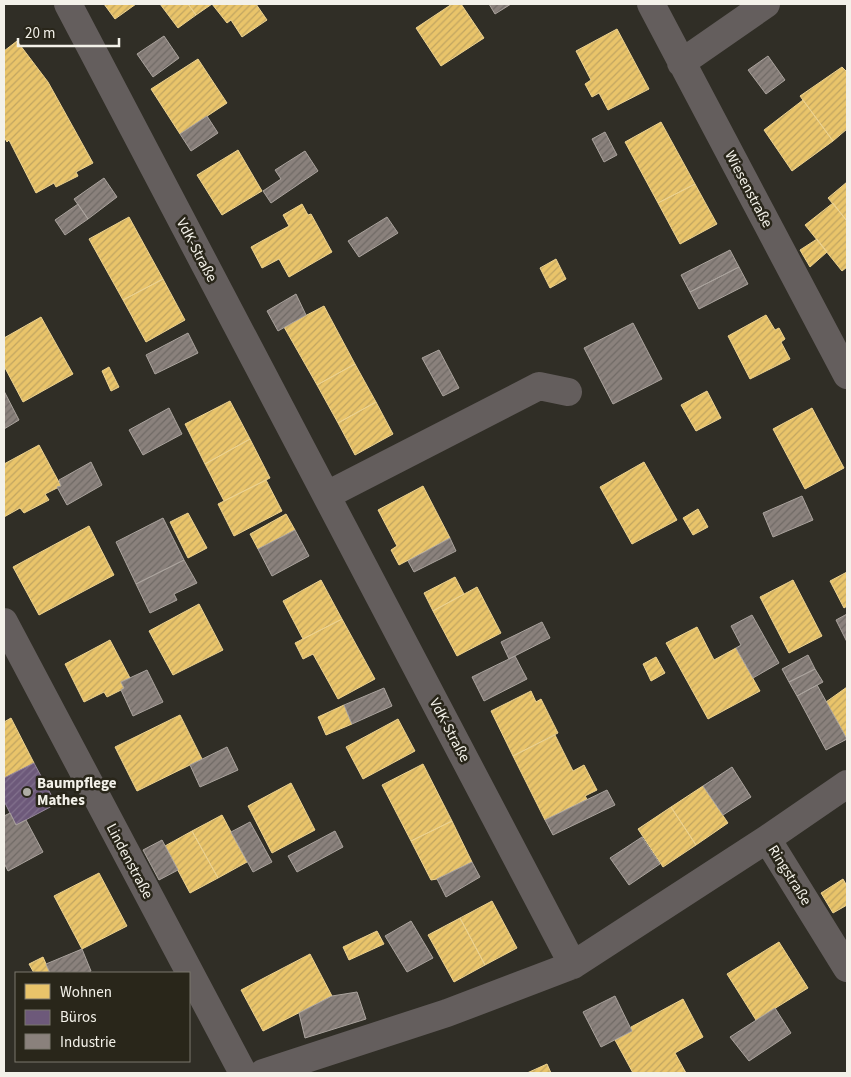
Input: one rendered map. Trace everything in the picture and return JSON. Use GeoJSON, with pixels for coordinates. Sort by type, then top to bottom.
{"type":"FeatureCollection","features":[{"type":"Feature","properties":{"kind":"street","name":"VdK-Straße"},"geometry":{"type":"LineString","coordinates":[[68,4],[573,965]]}},
{"type":"Feature","properties":{"kind":"street","name":"Wiesenstraße"},"geometry":{"type":"LineString","coordinates":[[651,4],[847,375]]}},
{"type":"Feature","properties":{"kind":"street"},"geometry":{"type":"LineString","coordinates":[[681,63],[766,4]]}},
{"type":"Feature","properties":{"kind":"street"},"geometry":{"type":"LineString","coordinates":[[327,495],[539,386],[568,392]]}},
{"type":"Feature","properties":{"kind":"street","name":"Lindenstraße"},"geometry":{"type":"LineString","coordinates":[[4,622],[189,972]]}},
{"type":"Feature","properties":{"kind":"street","name":"Ringstraße"},"geometry":{"type":"LineString","coordinates":[[847,784],[767,839],[847,968]]}},
{"type":"Feature","properties":{"kind":"street"},"geometry":{"type":"LineString","coordinates":[[263,1073],[447,1013],[573,965],[767,839]]}},
{"type":"Feature","properties":{"kind":"street","name":"Lindenstraße"},"geometry":{"type":"LineString","coordinates":[[190,973],[243,1073]]}},
{"type":"Feature","properties":{"kind":"building: Wohnen"},"geometry":{"type":"Polygon","coordinates":[[[104,4],[136,4],[115,19],[104,4]]]}},
{"type":"Feature","properties":{"kind":"building: Wohnen"},"geometry":{"type":"Polygon","coordinates":[[[160,4],[188,4],[196,15],[178,28],[160,4]]]}},
{"type":"Feature","properties":{"kind":"building: Wohnen"},"geometry":{"type":"Polygon","coordinates":[[[188,4],[212,4],[196,15],[188,4]]]}},
{"type":"Feature","properties":{"kind":"building: Wohnen"},"geometry":{"type":"Polygon","coordinates":[[[212,4],[256,4],[267,20],[242,37],[231,20],[227,23],[212,4]]]}},
{"type":"Feature","properties":{"kind":"building: Wohnen"},"geometry":{"type":"Polygon","coordinates":[[[452,4],[461,4],[484,38],[441,66],[416,28],[452,4]]]}},
{"type":"Feature","properties":{"kind":"building: Wohnen"},"geometry":{"type":"Polygon","coordinates":[[[617,29],[649,89],[608,110],[599,93],[592,97],[585,84],[591,80],[576,51],[617,29]]]}},
{"type":"Feature","properties":{"kind":"building: Wohnen"},"geometry":{"type":"Polygon","coordinates":[[[17,41],[48,82],[93,163],[76,172],[78,176],[56,187],[54,183],[36,193],[9,140],[7,142],[4,137],[4,51],[17,41]]]}},
{"type":"Feature","properties":{"kind":"building: Wohnen"},"geometry":{"type":"Polygon","coordinates":[[[198,59],[227,103],[180,134],[151,89],[198,59]]]}},
{"type":"Feature","properties":{"kind":"building: Wohnen"},"geometry":{"type":"Polygon","coordinates":[[[842,67],[847,70],[847,129],[833,141],[800,96],[842,67]]]}},
{"type":"Feature","properties":{"kind":"building: Wohnen"},"geometry":{"type":"Polygon","coordinates":[[[803,100],[833,141],[792,171],[764,130],[803,100]]]}},
{"type":"Feature","properties":{"kind":"building: Wohnen"},"geometry":{"type":"Polygon","coordinates":[[[661,122],[695,184],[658,203],[625,142],[661,122]]]}},
{"type":"Feature","properties":{"kind":"building: Wohnen"},"geometry":{"type":"Polygon","coordinates":[[[238,150],[262,191],[222,215],[197,175],[238,150]]]}},
{"type":"Feature","properties":{"kind":"building: Wohnen"},"geometry":{"type":"Polygon","coordinates":[[[847,182],[847,221],[828,198],[847,182]]]}},
{"type":"Feature","properties":{"kind":"building: Wohnen"},"geometry":{"type":"Polygon","coordinates":[[[695,184],[717,224],[680,244],[658,203],[695,184]]]}},
{"type":"Feature","properties":{"kind":"building: Wohnen"},"geometry":{"type":"Polygon","coordinates":[[[833,203],[847,221],[847,267],[842,271],[805,225],[833,203]]]}},
{"type":"Feature","properties":{"kind":"building: Wohnen"},"geometry":{"type":"Polygon","coordinates":[[[302,204],[308,215],[311,214],[332,252],[289,277],[279,259],[262,268],[251,247],[289,226],[283,215],[302,204]]]}},
{"type":"Feature","properties":{"kind":"building: Wohnen"},"geometry":{"type":"Polygon","coordinates":[[[129,217],[163,279],[123,300],[89,239],[129,217]]]}},
{"type":"Feature","properties":{"kind":"building: Wohnen"},"geometry":{"type":"Polygon","coordinates":[[[817,239],[827,252],[810,267],[800,250],[817,239]]]}},
{"type":"Feature","properties":{"kind":"building: Wohnen"},"geometry":{"type":"Polygon","coordinates":[[[556,259],[566,279],[550,288],[540,268],[556,259]]]}},
{"type":"Feature","properties":{"kind":"building: Wohnen"},"geometry":{"type":"Polygon","coordinates":[[[163,279],[185,320],[146,342],[123,300],[163,279]]]}},
{"type":"Feature","properties":{"kind":"building: Wohnen"},"geometry":{"type":"Polygon","coordinates":[[[324,306],[355,364],[317,385],[284,327],[324,306]]]}},
{"type":"Feature","properties":{"kind":"building: Wohnen"},"geometry":{"type":"Polygon","coordinates":[[[766,315],[775,330],[779,328],[785,339],[781,342],[790,359],[750,379],[728,336],[766,315]]]}},
{"type":"Feature","properties":{"kind":"building: Wohnen"},"geometry":{"type":"Polygon","coordinates":[[[41,317],[73,374],[23,402],[4,366],[4,338],[41,317]]]}},
{"type":"Feature","properties":{"kind":"building: Wohnen"},"geometry":{"type":"Polygon","coordinates":[[[355,364],[376,402],[338,423],[317,385],[355,364]]]}},
{"type":"Feature","properties":{"kind":"building: Wohnen"},"geometry":{"type":"Polygon","coordinates":[[[109,367],[119,387],[111,391],[102,371],[109,367]]]}},
{"type":"Feature","properties":{"kind":"building: Wohnen"},"geometry":{"type":"Polygon","coordinates":[[[707,391],[721,418],[696,431],[681,405],[707,391]]]}},
{"type":"Feature","properties":{"kind":"building: Wohnen"},"geometry":{"type":"Polygon","coordinates":[[[230,401],[250,439],[205,464],[185,424],[230,401]]]}},
{"type":"Feature","properties":{"kind":"building: Wohnen"},"geometry":{"type":"Polygon","coordinates":[[[376,402],[393,434],[355,455],[338,423],[376,402]]]}},
{"type":"Feature","properties":{"kind":"building: Wohnen"},"geometry":{"type":"Polygon","coordinates":[[[812,408],[844,468],[805,489],[773,429],[812,408]]]}},
{"type":"Feature","properties":{"kind":"building: Wohnen"},"geometry":{"type":"Polygon","coordinates":[[[250,439],[270,478],[224,501],[205,464],[250,439]]]}},
{"type":"Feature","properties":{"kind":"building: Wohnen"},"geometry":{"type":"Polygon","coordinates":[[[39,445],[61,486],[45,494],[49,500],[24,513],[20,508],[4,517],[4,464],[39,445]]]}},
{"type":"Feature","properties":{"kind":"building: Wohnen"},"geometry":{"type":"Polygon","coordinates":[[[644,462],[677,520],[632,544],[600,487],[644,462]]]}},
{"type":"Feature","properties":{"kind":"building: Wohnen"},"geometry":{"type":"Polygon","coordinates":[[[266,480],[282,511],[234,536],[218,504],[266,480]]]}},
{"type":"Feature","properties":{"kind":"building: Wohnen"},"geometry":{"type":"Polygon","coordinates":[[[423,486],[450,538],[399,565],[391,550],[397,546],[378,510],[423,486]]]}},
{"type":"Feature","properties":{"kind":"building: Wohnen"},"geometry":{"type":"Polygon","coordinates":[[[698,509],[708,527],[693,535],[683,518],[698,509]]]}},
{"type":"Feature","properties":{"kind":"building: Wohnen"},"geometry":{"type":"Polygon","coordinates":[[[188,513],[207,548],[188,558],[170,522],[188,513]]]}},
{"type":"Feature","properties":{"kind":"building: Wohnen"},"geometry":{"type":"Polygon","coordinates":[[[286,514],[295,530],[258,549],[250,534],[286,514]]]}},
{"type":"Feature","properties":{"kind":"building: Wohnen"},"geometry":{"type":"Polygon","coordinates":[[[89,526],[114,575],[39,615],[13,567],[89,526]]]}},
{"type":"Feature","properties":{"kind":"building: Wohnen"},"geometry":{"type":"Polygon","coordinates":[[[847,572],[847,606],[844,608],[830,581],[847,572]]]}},
{"type":"Feature","properties":{"kind":"building: Wohnen"},"geometry":{"type":"Polygon","coordinates":[[[455,577],[464,594],[433,611],[424,593],[455,577]]]}},
{"type":"Feature","properties":{"kind":"building: Wohnen"},"geometry":{"type":"Polygon","coordinates":[[[321,580],[342,619],[303,639],[283,601],[321,580]]]}},
{"type":"Feature","properties":{"kind":"building: Wohnen"},"geometry":{"type":"Polygon","coordinates":[[[793,580],[822,636],[789,653],[760,597],[793,580]]]}},
{"type":"Feature","properties":{"kind":"building: Wohnen"},"geometry":{"type":"Polygon","coordinates":[[[477,587],[501,633],[457,656],[433,611],[477,587]]]}},
{"type":"Feature","properties":{"kind":"building: Wohnen"},"geometry":{"type":"Polygon","coordinates":[[[199,604],[223,650],[173,675],[149,631],[199,604]]]}},
{"type":"Feature","properties":{"kind":"building: Wohnen"},"geometry":{"type":"Polygon","coordinates":[[[342,619],[375,679],[338,699],[313,654],[303,659],[295,643],[342,619]]]}},
{"type":"Feature","properties":{"kind":"building: Wohnen"},"geometry":{"type":"Polygon","coordinates":[[[697,627],[714,660],[736,648],[760,691],[708,719],[666,643],[697,627]]]}},
{"type":"Feature","properties":{"kind":"building: Wohnen"},"geometry":{"type":"Polygon","coordinates":[[[110,640],[130,678],[121,682],[124,688],[121,690],[107,697],[104,692],[84,702],[65,664],[110,640]]]}},
{"type":"Feature","properties":{"kind":"building: Wohnen"},"geometry":{"type":"Polygon","coordinates":[[[656,657],[665,673],[651,681],[643,664],[656,657]]]}},
{"type":"Feature","properties":{"kind":"building: Wohnen"},"geometry":{"type":"Polygon","coordinates":[[[847,687],[847,739],[826,702],[847,687]]]}},
{"type":"Feature","properties":{"kind":"building: Wohnen"},"geometry":{"type":"Polygon","coordinates":[[[531,691],[536,702],[541,699],[558,733],[513,756],[491,711],[531,691]]]}},
{"type":"Feature","properties":{"kind":"building: Wohnen"},"geometry":{"type":"Polygon","coordinates":[[[344,705],[352,724],[326,735],[318,717],[344,705]]]}},
{"type":"Feature","properties":{"kind":"building: Wohnen"},"geometry":{"type":"Polygon","coordinates":[[[180,715],[202,759],[137,791],[115,747],[180,715]]]}},
{"type":"Feature","properties":{"kind":"building: Wohnen"},"geometry":{"type":"Polygon","coordinates":[[[11,718],[34,763],[4,778],[4,722],[11,718]]]}},
{"type":"Feature","properties":{"kind":"building: Wohnen"},"geometry":{"type":"Polygon","coordinates":[[[398,719],[415,751],[363,779],[346,747],[398,719]]]}},
{"type":"Feature","properties":{"kind":"building: Wohnen"},"geometry":{"type":"Polygon","coordinates":[[[555,735],[573,771],[584,765],[597,790],[585,796],[587,799],[545,820],[513,756],[555,735]]]}},
{"type":"Feature","properties":{"kind":"building: Wohnen"},"geometry":{"type":"Polygon","coordinates":[[[423,764],[452,821],[411,841],[382,785],[423,764]]]}},
{"type":"Feature","properties":{"kind":"building: Wohnen"},"geometry":{"type":"Polygon","coordinates":[[[291,783],[315,830],[272,853],[248,806],[291,783]]]}},
{"type":"Feature","properties":{"kind":"building: Wohnen"},"geometry":{"type":"Polygon","coordinates":[[[703,786],[728,823],[696,845],[671,807],[703,786]]]}},
{"type":"Feature","properties":{"kind":"building: Wohnen"},"geometry":{"type":"Polygon","coordinates":[[[671,807],[696,845],[663,867],[638,829],[671,807]]]}},
{"type":"Feature","properties":{"kind":"building: Wohnen"},"geometry":{"type":"Polygon","coordinates":[[[222,815],[247,862],[218,878],[192,831],[222,815]]]}},
{"type":"Feature","properties":{"kind":"building: Wohnen"},"geometry":{"type":"Polygon","coordinates":[[[452,821],[472,862],[431,880],[411,841],[452,821]]]}},
{"type":"Feature","properties":{"kind":"building: Wohnen"},"geometry":{"type":"Polygon","coordinates":[[[192,831],[218,878],[190,893],[165,846],[192,831]]]}},
{"type":"Feature","properties":{"kind":"building: Wohnen"},"geometry":{"type":"Polygon","coordinates":[[[99,873],[127,926],[82,949],[54,896],[99,873]]]}},
{"type":"Feature","properties":{"kind":"building: Wohnen"},"geometry":{"type":"Polygon","coordinates":[[[843,879],[847,886],[847,905],[833,913],[821,893],[843,879]]]}},
{"type":"Feature","properties":{"kind":"building: Wohnen"},"geometry":{"type":"Polygon","coordinates":[[[492,901],[517,948],[485,965],[460,918],[492,901]]]}},
{"type":"Feature","properties":{"kind":"building: Wohnen"},"geometry":{"type":"Polygon","coordinates":[[[460,918],[485,965],[454,982],[428,935],[460,918]]]}},
{"type":"Feature","properties":{"kind":"building: Wohnen"},"geometry":{"type":"Polygon","coordinates":[[[377,931],[384,944],[349,960],[343,947],[377,931]]]}},
{"type":"Feature","properties":{"kind":"building: Wohnen"},"geometry":{"type":"Polygon","coordinates":[[[779,942],[808,988],[756,1020],[727,974],[779,942]]]}},
{"type":"Feature","properties":{"kind":"building: Wohnen"},"geometry":{"type":"Polygon","coordinates":[[[310,954],[332,996],[263,1031],[241,990],[310,954]]]}},
{"type":"Feature","properties":{"kind":"building: Wohnen"},"geometry":{"type":"Polygon","coordinates":[[[43,957],[50,972],[33,972],[29,964],[43,957]]]}},
{"type":"Feature","properties":{"kind":"building: Wohnen"},"geometry":{"type":"Polygon","coordinates":[[[683,999],[703,1037],[675,1053],[686,1073],[633,1073],[615,1040],[632,1031],[631,1027],[683,999]]]}},
{"type":"Feature","properties":{"kind":"building: Wohnen"},"geometry":{"type":"Polygon","coordinates":[[[547,1064],[551,1073],[527,1073],[547,1064]]]}},
{"type":"Feature","properties":{"kind":"building: Büros"},"geometry":{"type":"Polygon","coordinates":[[[34,763],[56,804],[16,825],[4,801],[4,778],[34,763]]]}},
{"type":"Feature","properties":{"kind":"building: Industrie"},"geometry":{"type":"Polygon","coordinates":[[[489,4],[511,4],[495,14],[489,4]]]}},
{"type":"Feature","properties":{"kind":"building: Industrie"},"geometry":{"type":"Polygon","coordinates":[[[164,36],[179,58],[153,77],[137,54],[164,36]]]}},
{"type":"Feature","properties":{"kind":"building: Industrie"},"geometry":{"type":"Polygon","coordinates":[[[768,56],[785,80],[766,94],[748,70],[768,56]]]}},
{"type":"Feature","properties":{"kind":"building: Industrie"},"geometry":{"type":"Polygon","coordinates":[[[207,116],[218,133],[191,151],[180,134],[207,116]]]}},
{"type":"Feature","properties":{"kind":"building: Industrie"},"geometry":{"type":"Polygon","coordinates":[[[605,132],[617,155],[604,162],[592,139],[605,132]]]}},
{"type":"Feature","properties":{"kind":"building: Industrie"},"geometry":{"type":"Polygon","coordinates":[[[305,151],[318,171],[271,203],[263,191],[281,179],[275,170],[305,151]]]}},
{"type":"Feature","properties":{"kind":"building: Industrie"},"geometry":{"type":"Polygon","coordinates":[[[104,178],[117,197],[88,219],[74,199],[104,178]]]}},
{"type":"Feature","properties":{"kind":"building: Industrie"},"geometry":{"type":"Polygon","coordinates":[[[78,204],[88,219],[65,235],[55,220],[78,204]]]}},
{"type":"Feature","properties":{"kind":"building: Industrie"},"geometry":{"type":"Polygon","coordinates":[[[387,217],[398,233],[359,257],[348,241],[387,217]]]}},
{"type":"Feature","properties":{"kind":"building: Industrie"},"geometry":{"type":"Polygon","coordinates":[[[730,250],[739,267],[690,292],[681,275],[730,250]]]}},
{"type":"Feature","properties":{"kind":"building: Industrie"},"geometry":{"type":"Polygon","coordinates":[[[739,267],[748,284],[699,309],[690,292],[739,267]]]}},
{"type":"Feature","properties":{"kind":"building: Industrie"},"geometry":{"type":"Polygon","coordinates":[[[296,294],[306,315],[278,331],[267,311],[296,294]]]}},
{"type":"Feature","properties":{"kind":"building: Industrie"},"geometry":{"type":"Polygon","coordinates":[[[633,323],[662,379],[613,404],[584,348],[633,323]]]}},
{"type":"Feature","properties":{"kind":"building: Industrie"},"geometry":{"type":"Polygon","coordinates":[[[188,333],[198,353],[155,374],[146,355],[188,333]]]}},
{"type":"Feature","properties":{"kind":"building: Industrie"},"geometry":{"type":"Polygon","coordinates":[[[439,350],[459,388],[443,396],[422,358],[439,350]]]}},
{"type":"Feature","properties":{"kind":"building: Industrie"},"geometry":{"type":"Polygon","coordinates":[[[4,391],[19,420],[4,429],[4,391]]]}},
{"type":"Feature","properties":{"kind":"building: Industrie"},"geometry":{"type":"Polygon","coordinates":[[[169,408],[182,434],[143,455],[129,430],[169,408]]]}},
{"type":"Feature","properties":{"kind":"building: Industrie"},"geometry":{"type":"Polygon","coordinates":[[[91,462],[102,485],[67,505],[57,487],[61,486],[59,480],[91,462]]]}},
{"type":"Feature","properties":{"kind":"building: Industrie"},"geometry":{"type":"Polygon","coordinates":[[[802,496],[813,520],[773,537],[763,513],[802,496]]]}},
{"type":"Feature","properties":{"kind":"building: Industrie"},"geometry":{"type":"Polygon","coordinates":[[[163,518],[184,560],[136,584],[116,542],[163,518]]]}},
{"type":"Feature","properties":{"kind":"building: Industrie"},"geometry":{"type":"Polygon","coordinates":[[[295,530],[309,556],[272,576],[258,549],[295,530]]]}},
{"type":"Feature","properties":{"kind":"building: Industrie"},"geometry":{"type":"Polygon","coordinates":[[[450,538],[456,551],[414,572],[408,561],[450,538]]]}},
{"type":"Feature","properties":{"kind":"building: Industrie"},"geometry":{"type":"Polygon","coordinates":[[[184,560],[197,583],[174,594],[177,600],[150,613],[136,584],[184,560]]]}},
{"type":"Feature","properties":{"kind":"building: Industrie"},"geometry":{"type":"Polygon","coordinates":[[[847,614],[847,642],[836,620],[847,614]]]}},
{"type":"Feature","properties":{"kind":"building: Industrie"},"geometry":{"type":"Polygon","coordinates":[[[752,615],[779,663],[753,678],[736,648],[741,645],[731,626],[752,615]]]}},
{"type":"Feature","properties":{"kind":"building: Industrie"},"geometry":{"type":"Polygon","coordinates":[[[542,622],[550,638],[509,659],[501,642],[542,622]]]}},
{"type":"Feature","properties":{"kind":"building: Industrie"},"geometry":{"type":"Polygon","coordinates":[[[808,655],[815,669],[789,682],[782,669],[808,655]]]}},
{"type":"Feature","properties":{"kind":"building: Industrie"},"geometry":{"type":"Polygon","coordinates":[[[515,656],[527,679],[484,701],[472,677],[515,656]]]}},
{"type":"Feature","properties":{"kind":"building: Industrie"},"geometry":{"type":"Polygon","coordinates":[[[815,669],[823,682],[797,696],[789,682],[815,669]]]}},
{"type":"Feature","properties":{"kind":"building: Industrie"},"geometry":{"type":"Polygon","coordinates":[[[147,670],[163,702],[133,716],[121,690],[124,688],[121,682],[147,670]]]}},
{"type":"Feature","properties":{"kind":"building: Industrie"},"geometry":{"type":"Polygon","coordinates":[[[817,685],[847,739],[826,750],[797,696],[817,685]]]}},
{"type":"Feature","properties":{"kind":"building: Industrie"},"geometry":{"type":"Polygon","coordinates":[[[384,688],[392,706],[352,724],[344,705],[384,688]]]}},
{"type":"Feature","properties":{"kind":"building: Industrie"},"geometry":{"type":"Polygon","coordinates":[[[227,747],[238,770],[200,787],[190,765],[227,747]]]}},
{"type":"Feature","properties":{"kind":"building: Industrie"},"geometry":{"type":"Polygon","coordinates":[[[732,767],[751,797],[723,815],[703,786],[732,767]]]}},
{"type":"Feature","properties":{"kind":"building: Industrie"},"geometry":{"type":"Polygon","coordinates":[[[607,790],[615,805],[553,835],[545,820],[607,790]]]}},
{"type":"Feature","properties":{"kind":"building: Industrie"},"geometry":{"type":"Polygon","coordinates":[[[10,813],[16,825],[26,820],[43,852],[8,871],[4,863],[4,816],[10,813]]]}},
{"type":"Feature","properties":{"kind":"building: Industrie"},"geometry":{"type":"Polygon","coordinates":[[[250,822],[272,862],[253,872],[231,832],[250,822]]]}},
{"type":"Feature","properties":{"kind":"building: Industrie"},"geometry":{"type":"Polygon","coordinates":[[[335,831],[343,847],[297,872],[288,856],[335,831]]]}},
{"type":"Feature","properties":{"kind":"building: Industrie"},"geometry":{"type":"Polygon","coordinates":[[[642,837],[660,864],[629,885],[610,858],[642,837]]]}},
{"type":"Feature","properties":{"kind":"building: Industrie"},"geometry":{"type":"Polygon","coordinates":[[[162,840],[178,870],[159,880],[143,850],[162,840]]]}},
{"type":"Feature","properties":{"kind":"building: Industrie"},"geometry":{"type":"Polygon","coordinates":[[[472,862],[480,877],[446,897],[437,879],[472,862]]]}},
{"type":"Feature","properties":{"kind":"building: Industrie"},"geometry":{"type":"Polygon","coordinates":[[[411,921],[433,958],[407,972],[385,936],[411,921]]]}},
{"type":"Feature","properties":{"kind":"building: Industrie"},"geometry":{"type":"Polygon","coordinates":[[[82,949],[91,971],[50,972],[46,964],[82,949]]]}},
{"type":"Feature","properties":{"kind":"building: Industrie"},"geometry":{"type":"Polygon","coordinates":[[[357,992],[366,1019],[305,1038],[299,1013],[332,996],[357,992]]]}},
{"type":"Feature","properties":{"kind":"building: Industrie"},"geometry":{"type":"Polygon","coordinates":[[[615,996],[632,1031],[601,1047],[583,1012],[615,996]]]}},
{"type":"Feature","properties":{"kind":"building: Industrie"},"geometry":{"type":"Polygon","coordinates":[[[775,1008],[791,1033],[749,1061],[730,1037],[775,1008]]]}},
{"type":"Feature","properties":{"kind":"place","name":"Baumpflege Mathes"},"geometry":{"type":"Point","coordinates":[27,792]}}]}
